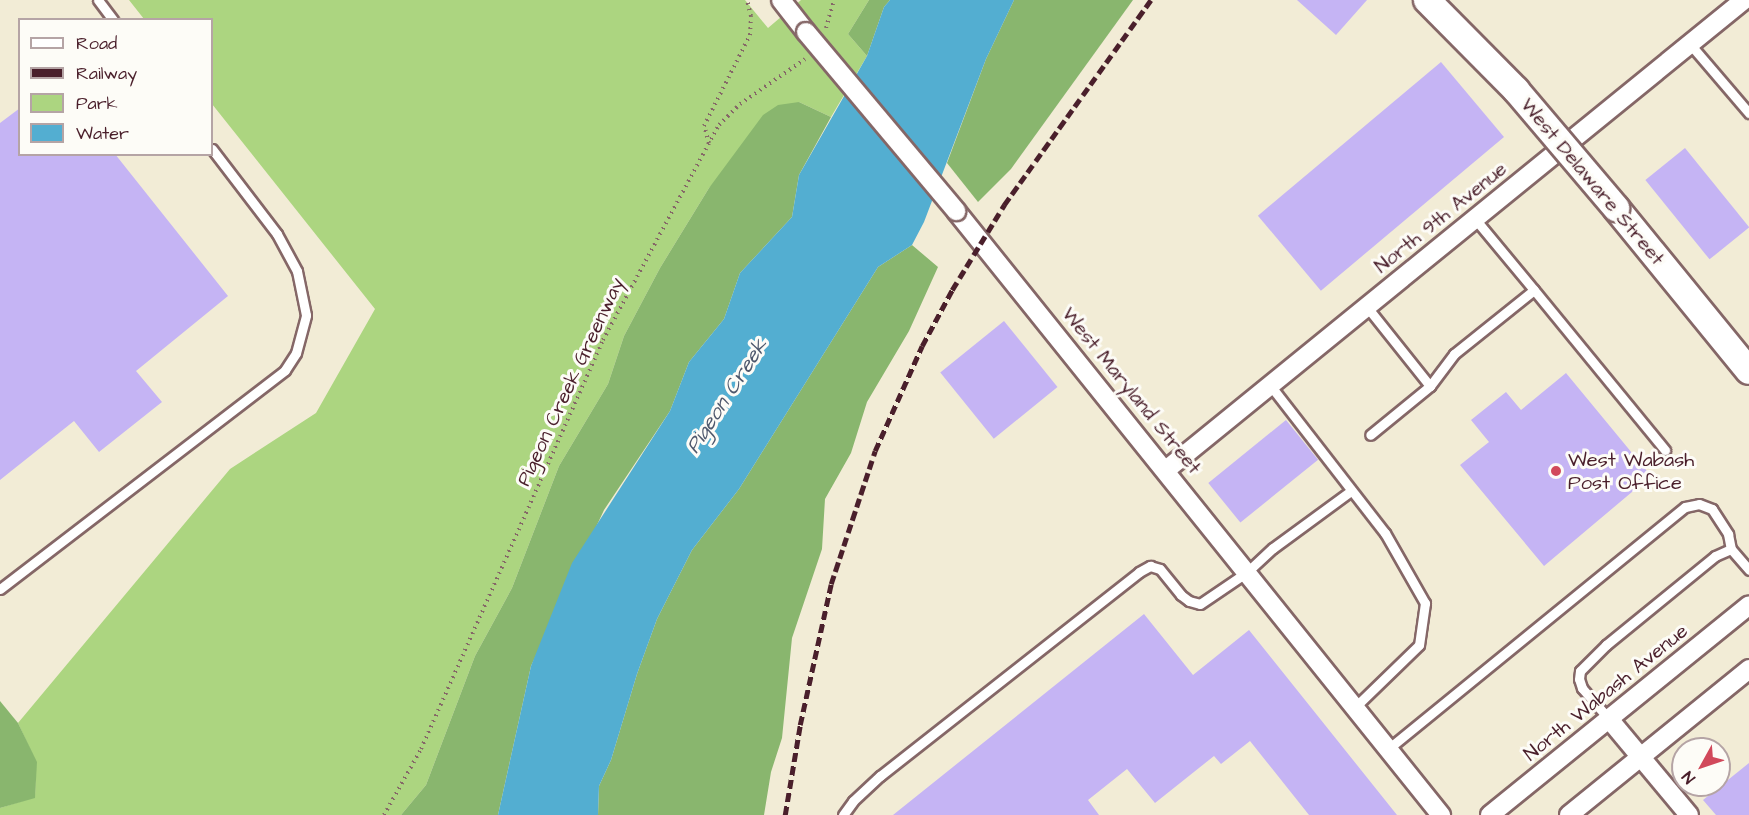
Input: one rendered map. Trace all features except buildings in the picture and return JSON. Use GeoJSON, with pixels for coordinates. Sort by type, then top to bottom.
{"type":"FeatureCollection","features":[{"type":"Feature","properties":{"kind":"main road","name":"West Delaware Street"},"geometry":{"type":"LineString","coordinates":[[1427,0],[1516,90],[1749,371]]}},
{"type":"Feature","properties":{"kind":"street","name":"West Maryland Street"},"geometry":{"type":"LineString","coordinates":[[781,0],[814,33],[1441,815]]}},
{"type":"Feature","properties":{"kind":"street","name":"North 9th Avenue"},"geometry":{"type":"LineString","coordinates":[[1166,470],[1744,0]]}},
{"type":"Feature","properties":{"kind":"street","name":"North Wabash Avenue"},"geometry":{"type":"LineString","coordinates":[[1490,815],[1749,605]]}},
{"type":"Feature","properties":{"kind":"street"},"geometry":{"type":"LineString","coordinates":[[1569,815],[1749,669]]}},
{"type":"Feature","properties":{"kind":"street"},"geometry":{"type":"LineString","coordinates":[[1610,719],[1689,815]]}},
{"type":"Feature","properties":{"kind":"lane"},"geometry":{"type":"LineString","coordinates":[[98,0],[111,18]]}},
{"type":"Feature","properties":{"kind":"lane"},"geometry":{"type":"LineString","coordinates":[[1690,44],[1749,113]]}},
{"type":"Feature","properties":{"kind":"lane"},"geometry":{"type":"LineString","coordinates":[[0,589],[285,370],[296,353],[306,315],[297,271],[277,234],[213,150]]}},
{"type":"Feature","properties":{"kind":"lane"},"geometry":{"type":"LineString","coordinates":[[1475,219],[1665,450]]}},
{"type":"Feature","properties":{"kind":"lane"},"geometry":{"type":"LineString","coordinates":[[1370,435],[1430,386],[1454,354],[1534,290]]}},
{"type":"Feature","properties":{"kind":"lane"},"geometry":{"type":"LineString","coordinates":[[1367,307],[1430,386]]}},
{"type":"Feature","properties":{"kind":"lane"},"geometry":{"type":"LineString","coordinates":[[1270,386],[1385,533],[1425,603],[1419,645],[1355,707]]}},
{"type":"Feature","properties":{"kind":"lane"},"geometry":{"type":"LineString","coordinates":[[843,815],[853,801],[880,776],[1139,572],[1150,567],[1160,569],[1181,595],[1189,601],[1200,604],[1247,572],[1273,548],[1351,491]]}},
{"type":"Feature","properties":{"kind":"lane"},"geometry":{"type":"LineString","coordinates":[[1388,749],[1685,507],[1699,504],[1712,509],[1728,534],[1731,549],[1749,570]]}},
{"type":"Feature","properties":{"kind":"lane"},"geometry":{"type":"LineString","coordinates":[[1610,719],[1582,688],[1579,679],[1580,671],[1606,645],[1715,556],[1731,549]]}},
{"type":"Feature","properties":{"kind":"path"},"geometry":{"type":"LineString","coordinates":[[709,144],[704,126],[750,35],[751,16],[747,0]]}},
{"type":"Feature","properties":{"kind":"path"},"geometry":{"type":"LineString","coordinates":[[814,33],[834,0]]}},
{"type":"Feature","properties":{"kind":"path","name":"Pigeon Creek Greenway"},"geometry":{"type":"LineString","coordinates":[[384,815],[421,749],[603,340],[719,125],[740,104],[790,72],[809,53]]}},
{"type":"Feature","properties":{"kind":"green space"},"geometry":{"type":"Polygon","coordinates":[[[129,0],[745,0],[768,28],[801,0],[869,0],[848,34],[867,56],[831,117],[799,102],[709,188],[660,268],[624,336],[608,384],[559,466],[512,588],[475,656],[426,785],[401,815],[0,815],[0,808],[35,797],[36,762],[18,723],[230,469],[316,413],[375,309],[213,105],[213,18],[143,18],[129,0]]]}},
{"type":"Feature","properties":{"kind":"green space"},"geometry":{"type":"Polygon","coordinates":[[[869,0],[890,0],[884,7],[867,56],[848,34],[869,0]]]}},
{"type":"Feature","properties":{"kind":"green space"},"geometry":{"type":"Polygon","coordinates":[[[1014,0],[1133,0],[1011,169],[978,202],[947,163],[986,59],[1014,0]]]}},
{"type":"Feature","properties":{"kind":"green space"},"geometry":{"type":"Polygon","coordinates":[[[799,102],[831,117],[799,175],[792,217],[740,273],[724,319],[689,362],[670,411],[604,510],[531,666],[498,815],[401,815],[426,785],[475,656],[512,588],[559,466],[608,384],[624,336],[660,268],[709,188],[763,115],[778,105],[799,102]]]}},
{"type":"Feature","properties":{"kind":"green space"},"geometry":{"type":"Polygon","coordinates":[[[912,245],[938,267],[909,331],[867,402],[851,453],[825,499],[822,549],[792,638],[782,738],[771,772],[764,815],[598,815],[599,786],[611,760],[637,674],[657,619],[692,550],[739,489],[878,267],[912,245]]]}},
{"type":"Feature","properties":{"kind":"green space"},"geometry":{"type":"Polygon","coordinates":[[[0,701],[18,723],[37,762],[35,798],[0,808],[0,701]]]}},
{"type":"Feature","properties":{"kind":"water","name":"Pigeon Creek"},"geometry":{"type":"Polygon","coordinates":[[[890,0],[1014,0],[986,59],[924,222],[912,245],[878,267],[739,489],[692,550],[657,619],[637,674],[611,760],[599,786],[598,815],[498,815],[531,666],[572,563],[670,411],[689,362],[724,319],[740,273],[792,217],[799,175],[867,56],[884,7],[890,0]]]}},
{"type":"Feature","properties":{"kind":"railway"},"geometry":{"type":"LineString","coordinates":[[785,815],[800,725],[831,584],[875,451],[922,346],[952,290],[1004,205],[1151,0]]}},
{"type":"Feature","properties":{"kind":"place","name":"West Wabash Post Office"},"geometry":{"type":"Point","coordinates":[1556,471]}}]}
